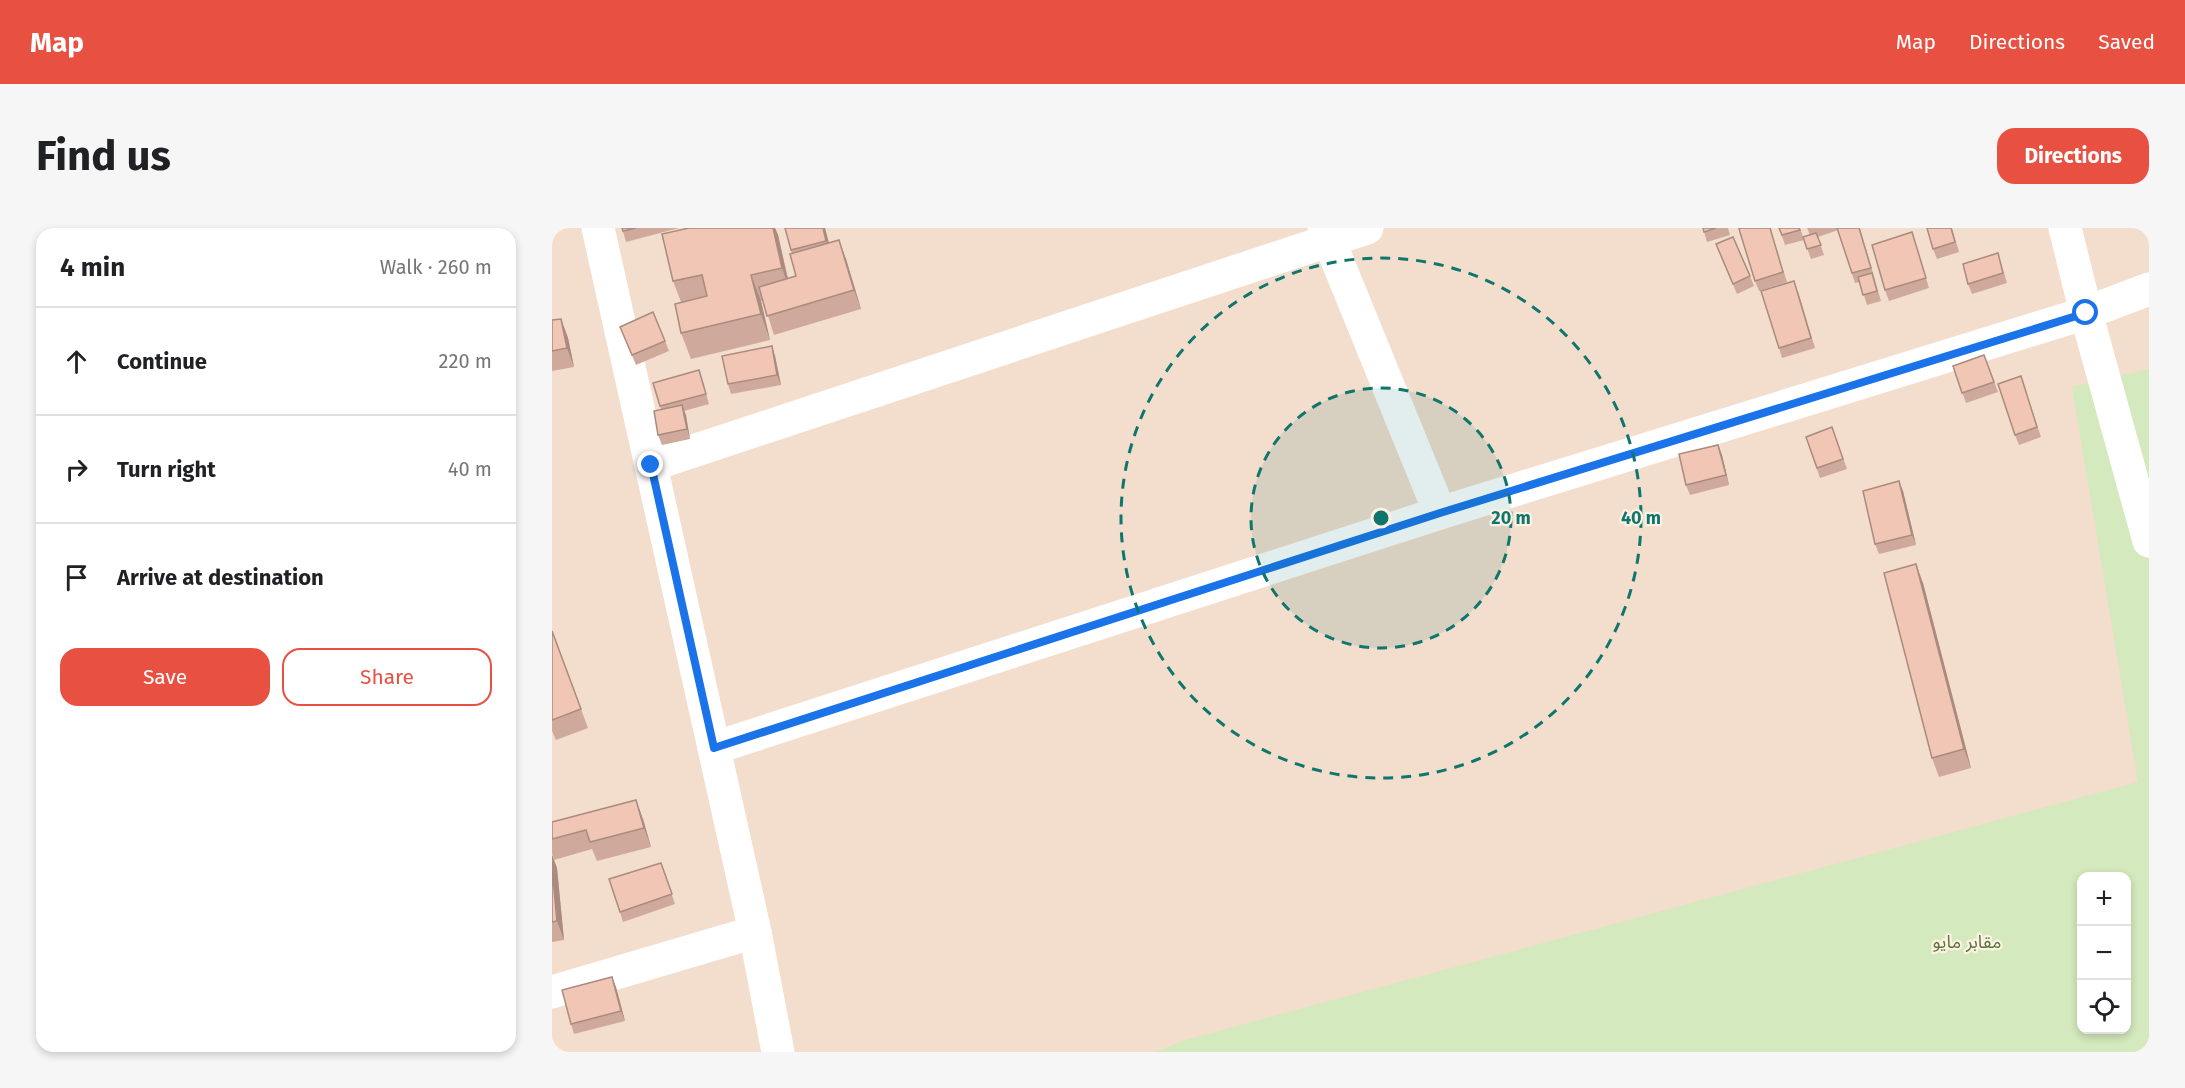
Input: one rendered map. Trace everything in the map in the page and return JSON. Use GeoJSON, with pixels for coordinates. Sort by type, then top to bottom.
{"type":"FeatureCollection","features":[{"type":"Feature","properties":{"kind":"street"},"geometry":{"type":"LineString","coordinates":[[598,228],[755,932],[778,1052]]}},
{"type":"Feature","properties":{"kind":"street"},"geometry":{"type":"LineString","coordinates":[[651,465],[1327,235],[1367,228]]}},
{"type":"Feature","properties":{"kind":"street"},"geometry":{"type":"LineString","coordinates":[[2066,228],[2086,313],[2149,541]]}},
{"type":"Feature","properties":{"kind":"street"},"geometry":{"type":"LineString","coordinates":[[1327,235],[1440,513]]}},
{"type":"Feature","properties":{"kind":"street"},"geometry":{"type":"LineString","coordinates":[[714,748],[1440,513],[2086,313],[2149,289]]}},
{"type":"Feature","properties":{"kind":"street"},"geometry":{"type":"LineString","coordinates":[[552,992],[755,932]]}},
{"type":"Feature","properties":{"kind":"shaded area"},"geometry":{"type":"Polygon","coordinates":[[[552,228],[2149,228],[2149,1052],[552,1052],[552,228]]]}},
{"type":"Feature","properties":{"kind":"green space","name":"مقابر مايو"},"geometry":{"type":"Polygon","coordinates":[[[2149,369],[2149,1052],[1155,1052],[1185,1040],[2138,782],[2072,387],[2149,369]]]}},
{"type":"Feature","properties":{"kind":"building"},"geometry":{"type":"Polygon","coordinates":[[[689,228],[773,228],[782,268],[751,275],[761,314],[681,333],[675,304],[707,296],[702,275],[673,281],[662,234],[689,228]]]}},
{"type":"Feature","properties":{"kind":"building"},"geometry":{"type":"Polygon","coordinates":[[[785,228],[823,228],[826,241],[791,250],[785,228]]]}},
{"type":"Feature","properties":{"kind":"building"},"geometry":{"type":"Polygon","coordinates":[[[1703,228],[1716,228],[1704,232],[1703,228]]]}},
{"type":"Feature","properties":{"kind":"building"},"geometry":{"type":"Polygon","coordinates":[[[1770,228],[1783,272],[1755,281],[1739,229],[1770,228]]]}},
{"type":"Feature","properties":{"kind":"building"},"geometry":{"type":"Polygon","coordinates":[[[1779,228],[1799,228],[1800,230],[1782,235],[1779,228]]]}},
{"type":"Feature","properties":{"kind":"building"},"geometry":{"type":"Polygon","coordinates":[[[1837,228],[1859,228],[1871,268],[1852,273],[1837,228]]]}},
{"type":"Feature","properties":{"kind":"building"},"geometry":{"type":"Polygon","coordinates":[[[1927,228],[1951,228],[1955,242],[1933,249],[1927,228]]]}},
{"type":"Feature","properties":{"kind":"building"},"geometry":{"type":"Polygon","coordinates":[[[1912,232],[1926,278],[1885,290],[1872,245],[1912,232]]]}},
{"type":"Feature","properties":{"kind":"building"},"geometry":{"type":"Polygon","coordinates":[[[1816,233],[1821,245],[1807,249],[1803,237],[1816,233]]]}},
{"type":"Feature","properties":{"kind":"building"},"geometry":{"type":"Polygon","coordinates":[[[1733,237],[1750,276],[1733,284],[1716,244],[1733,237]]]}},
{"type":"Feature","properties":{"kind":"building"},"geometry":{"type":"Polygon","coordinates":[[[839,240],[854,290],[767,316],[759,287],[796,276],[790,254],[839,240]]]}},
{"type":"Feature","properties":{"kind":"building"},"geometry":{"type":"Polygon","coordinates":[[[1998,253],[2003,273],[1968,284],[1963,264],[1998,253]]]}},
{"type":"Feature","properties":{"kind":"building"},"geometry":{"type":"Polygon","coordinates":[[[1872,273],[1877,291],[1863,295],[1858,277],[1872,273]]]}},
{"type":"Feature","properties":{"kind":"building"},"geometry":{"type":"Polygon","coordinates":[[[1794,281],[1811,338],[1779,348],[1761,291],[1794,281]]]}},
{"type":"Feature","properties":{"kind":"building"},"geometry":{"type":"Polygon","coordinates":[[[653,312],[665,341],[632,355],[620,327],[653,312]]]}},
{"type":"Feature","properties":{"kind":"building"},"geometry":{"type":"Polygon","coordinates":[[[561,319],[567,348],[552,351],[552,320],[561,319]]]}},
{"type":"Feature","properties":{"kind":"building"},"geometry":{"type":"Polygon","coordinates":[[[772,346],[777,375],[728,384],[722,356],[772,346]]]}},
{"type":"Feature","properties":{"kind":"building"},"geometry":{"type":"Polygon","coordinates":[[[1984,355],[1994,382],[1962,393],[1953,366],[1984,355]]]}},
{"type":"Feature","properties":{"kind":"building"},"geometry":{"type":"Polygon","coordinates":[[[699,370],[706,394],[660,406],[653,383],[699,370]]]}},
{"type":"Feature","properties":{"kind":"building"},"geometry":{"type":"Polygon","coordinates":[[[2021,376],[2037,427],[2015,435],[1998,384],[2021,376]]]}},
{"type":"Feature","properties":{"kind":"building"},"geometry":{"type":"Polygon","coordinates":[[[682,405],[687,429],[658,435],[654,411],[682,405]]]}},
{"type":"Feature","properties":{"kind":"building"},"geometry":{"type":"Polygon","coordinates":[[[1832,427],[1843,459],[1817,468],[1806,437],[1832,427]]]}},
{"type":"Feature","properties":{"kind":"building"},"geometry":{"type":"Polygon","coordinates":[[[1718,445],[1726,475],[1686,485],[1679,454],[1718,445]]]}},
{"type":"Feature","properties":{"kind":"building"},"geometry":{"type":"Polygon","coordinates":[[[1899,481],[1912,535],[1875,544],[1863,491],[1899,481]]]}},
{"type":"Feature","properties":{"kind":"building"},"geometry":{"type":"Polygon","coordinates":[[[1916,564],[1964,749],[1932,758],[1884,573],[1916,564]]]}},
{"type":"Feature","properties":{"kind":"building"},"geometry":{"type":"Polygon","coordinates":[[[552,631],[581,709],[552,720],[552,631]]]}},
{"type":"Feature","properties":{"kind":"building"},"geometry":{"type":"Polygon","coordinates":[[[636,800],[644,828],[590,842],[586,830],[552,839],[552,822],[636,800]]]}},
{"type":"Feature","properties":{"kind":"building"},"geometry":{"type":"Polygon","coordinates":[[[661,863],[672,894],[620,912],[609,879],[661,863]]]}},
{"type":"Feature","properties":{"kind":"building"},"geometry":{"type":"Polygon","coordinates":[[[552,869],[557,921],[552,922],[552,869]]]}},
{"type":"Feature","properties":{"kind":"building"},"geometry":{"type":"Polygon","coordinates":[[[612,977],[621,1011],[571,1024],[562,990],[612,977]]]}},
{"type":"Feature","properties":{"kind":"route"},"geometry":{"type":"LineString","coordinates":[[651,465],[714,748],[1440,513],[2086,313]]}}]}
